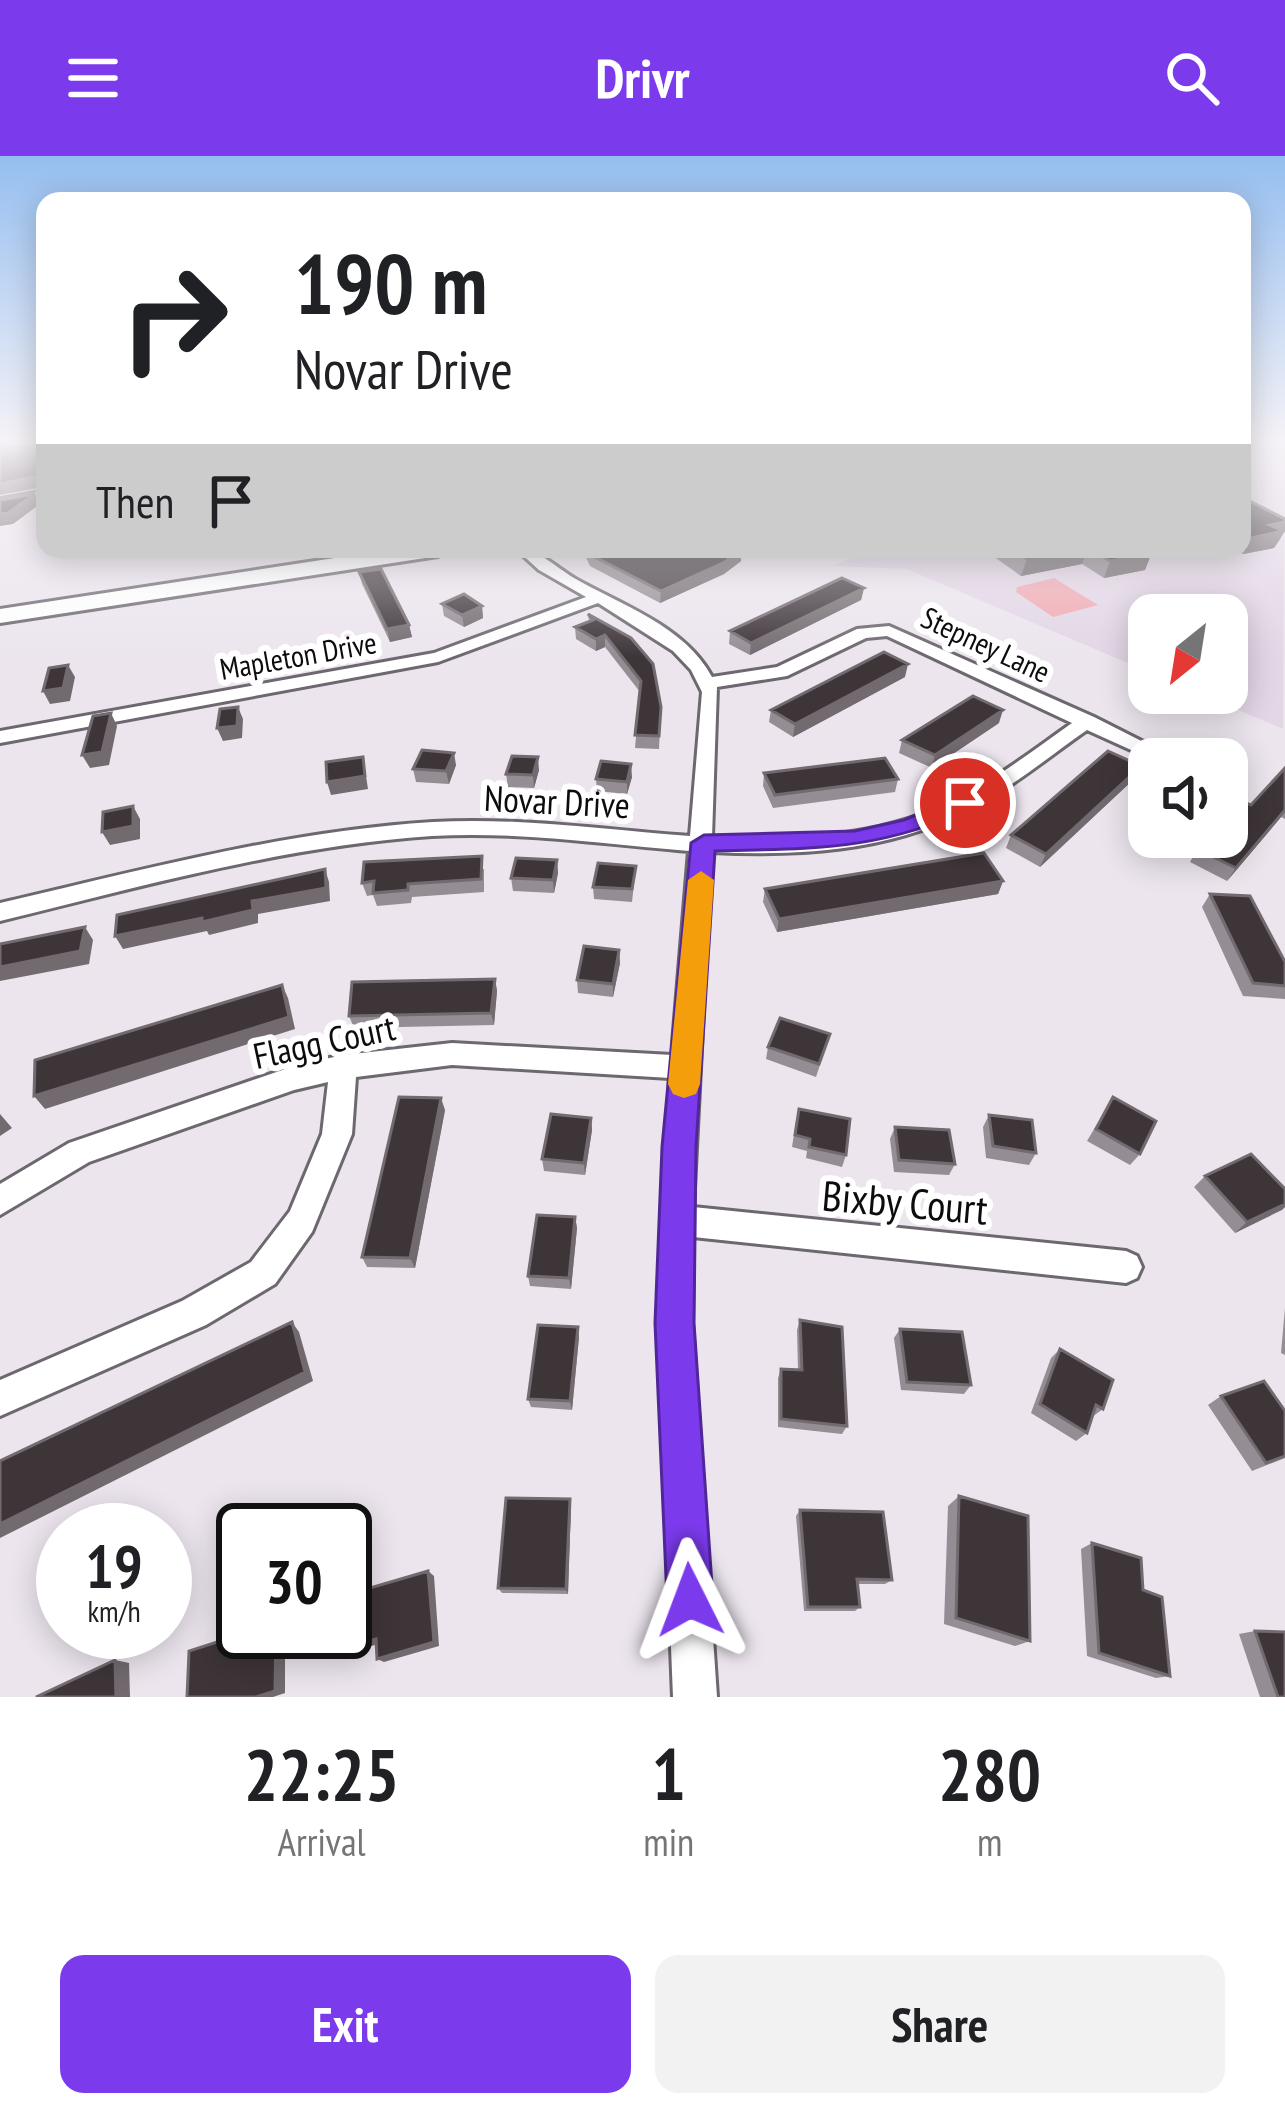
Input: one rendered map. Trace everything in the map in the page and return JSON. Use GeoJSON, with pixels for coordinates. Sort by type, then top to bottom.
{"type":"FeatureCollection","features":[{"type":"Feature","properties":{"kind":"street"},"geometry":{"type":"LineString","coordinates":[[0,616],[379,558]]}},
{"type":"Feature","properties":{"kind":"street"},"geometry":{"type":"LineString","coordinates":[[537,558],[676,644],[708,683],[712,710],[686,1067],[675,1323],[695,1697]]}},
{"type":"Feature","properties":{"kind":"street","name":"Mapleton Drive"},"geometry":{"type":"LineString","coordinates":[[0,737],[438,657],[598,598]]}},
{"type":"Feature","properties":{"kind":"street","name":"Stepney Lane"},"geometry":{"type":"LineString","coordinates":[[708,683],[781,672],[863,633],[889,631],[907,635],[1128,740]]}},
{"type":"Feature","properties":{"kind":"street","name":"Novar Drive"},"geometry":{"type":"LineString","coordinates":[[0,912],[268,851],[381,832],[489,829],[704,843],[819,843],[911,826],[965,803],[1087,721]]}},
{"type":"Feature","properties":{"kind":"street","name":"Flagg Court"},"geometry":{"type":"LineString","coordinates":[[0,1201],[79,1152],[294,1078],[343,1066],[452,1054],[686,1067]]}},
{"type":"Feature","properties":{"kind":"street"},"geometry":{"type":"LineString","coordinates":[[0,1398],[194,1313],[263,1273],[301,1222],[337,1134],[343,1066]]}},
{"type":"Feature","properties":{"kind":"street","name":"Bixby Court"},"geometry":{"type":"LineString","coordinates":[[677,1220],[1126,1267]]}},
{"type":"Feature","properties":{"kind":"shaded area"},"geometry":{"type":"Polygon","coordinates":[[[1251,515],[1284,515],[1283,729],[1248,714],[1248,594],[1128,594],[1128,663],[907,569],[833,566],[851,558],[1251,558],[1251,515]]]}},
{"type":"Feature","properties":{"kind":"shaded area"},"geometry":{"type":"Polygon","coordinates":[[[1054,578],[1098,605],[1053,617],[1016,592],[1017,587],[1054,578]]]}},
{"type":"Feature","properties":{"kind":"building"},"geometry":{"type":"Polygon","coordinates":[[[1251,515],[1277,515],[1285,522],[1270,525],[1283,531],[1251,538],[1251,515]]]}},
{"type":"Feature","properties":{"kind":"building"},"geometry":{"type":"Polygon","coordinates":[[[597,558],[730,558],[725,562],[661,591],[597,558]]]}},
{"type":"Feature","properties":{"kind":"building"},"geometry":{"type":"Polygon","coordinates":[[[381,569],[409,625],[387,629],[359,572],[381,569]]]}},
{"type":"Feature","properties":{"kind":"building"},"geometry":{"type":"Polygon","coordinates":[[[842,578],[864,588],[751,643],[730,631],[842,578]]]}},
{"type":"Feature","properties":{"kind":"building"},"geometry":{"type":"Polygon","coordinates":[[[464,594],[482,606],[462,615],[442,604],[464,594]]]}},
{"type":"Feature","properties":{"kind":"building"},"geometry":{"type":"Polygon","coordinates":[[[588,614],[631,638],[653,664],[661,707],[659,736],[635,735],[641,681],[605,635],[596,639],[575,627],[593,620],[588,614]]]}},
{"type":"Feature","properties":{"kind":"building"},"geometry":{"type":"Polygon","coordinates":[[[884,652],[908,664],[795,724],[771,710],[884,652]]]}},
{"type":"Feature","properties":{"kind":"building"},"geometry":{"type":"Polygon","coordinates":[[[68,665],[63,688],[43,691],[49,668],[68,665]]]}},
{"type":"Feature","properties":{"kind":"building"},"geometry":{"type":"Polygon","coordinates":[[[973,696],[1003,710],[935,755],[902,740],[973,696]]]}},
{"type":"Feature","properties":{"kind":"building"},"geometry":{"type":"Polygon","coordinates":[[[238,707],[237,726],[217,728],[220,709],[238,707]]]}},
{"type":"Feature","properties":{"kind":"building"},"geometry":{"type":"Polygon","coordinates":[[[111,713],[102,752],[82,755],[93,716],[111,713]]]}},
{"type":"Feature","properties":{"kind":"building"},"geometry":{"type":"Polygon","coordinates":[[[422,750],[454,753],[446,771],[413,769],[422,750]]]}},
{"type":"Feature","properties":{"kind":"building"},"geometry":{"type":"Polygon","coordinates":[[[1108,751],[1128,760],[1128,778],[1046,854],[1011,835],[1108,751]]]}},
{"type":"Feature","properties":{"kind":"building"},"geometry":{"type":"Polygon","coordinates":[[[512,756],[538,757],[533,775],[506,774],[512,756]]]}},
{"type":"Feature","properties":{"kind":"building"},"geometry":{"type":"Polygon","coordinates":[[[363,757],[365,776],[327,782],[326,762],[363,757]]]}},
{"type":"Feature","properties":{"kind":"building"},"geometry":{"type":"Polygon","coordinates":[[[885,758],[898,779],[775,795],[764,773],[885,758]]]}},
{"type":"Feature","properties":{"kind":"building"},"geometry":{"type":"Polygon","coordinates":[[[601,761],[631,764],[627,782],[596,779],[601,761]]]}},
{"type":"Feature","properties":{"kind":"building"},"geometry":{"type":"Polygon","coordinates":[[[1285,768],[1285,810],[1248,854],[1251,805],[1285,768]]]}},
{"type":"Feature","properties":{"kind":"building"},"geometry":{"type":"Polygon","coordinates":[[[133,806],[133,826],[102,832],[103,812],[133,806]]]}},
{"type":"Feature","properties":{"kind":"building"},"geometry":{"type":"Polygon","coordinates":[[[984,853],[1003,881],[779,919],[765,889],[984,853]]]}},
{"type":"Feature","properties":{"kind":"building"},"geometry":{"type":"Polygon","coordinates":[[[482,856],[481,879],[408,884],[408,890],[373,893],[374,881],[362,883],[364,862],[482,856]]]}},
{"type":"Feature","properties":{"kind":"building"},"geometry":{"type":"Polygon","coordinates":[[[516,858],[557,860],[553,880],[511,878],[516,858]]]}},
{"type":"Feature","properties":{"kind":"building"},"geometry":{"type":"Polygon","coordinates":[[[1215,858],[1244,858],[1236,868],[1215,858]]]}},
{"type":"Feature","properties":{"kind":"building"},"geometry":{"type":"Polygon","coordinates":[[[598,863],[636,866],[632,889],[593,887],[598,863]]]}},
{"type":"Feature","properties":{"kind":"building"},"geometry":{"type":"Polygon","coordinates":[[[325,869],[326,888],[252,901],[253,910],[202,922],[202,918],[115,936],[117,915],[325,869]]]}},
{"type":"Feature","properties":{"kind":"building"},"geometry":{"type":"Polygon","coordinates":[[[1210,894],[1250,896],[1285,962],[1285,986],[1253,983],[1210,894]]]}},
{"type":"Feature","properties":{"kind":"building"},"geometry":{"type":"Polygon","coordinates":[[[85,927],[80,951],[0,967],[0,944],[85,927]]]}},
{"type":"Feature","properties":{"kind":"building"},"geometry":{"type":"Polygon","coordinates":[[[584,946],[619,950],[613,984],[577,980],[584,946]]]}},
{"type":"Feature","properties":{"kind":"building"},"geometry":{"type":"Polygon","coordinates":[[[495,979],[491,1013],[349,1016],[352,982],[495,979]]]}},
{"type":"Feature","properties":{"kind":"building"},"geometry":{"type":"Polygon","coordinates":[[[282,985],[289,1017],[34,1096],[35,1060],[282,985]]]}},
{"type":"Feature","properties":{"kind":"building"},"geometry":{"type":"Polygon","coordinates":[[[780,1018],[830,1034],[819,1064],[768,1047],[780,1018]]]}},
{"type":"Feature","properties":{"kind":"building"},"geometry":{"type":"Polygon","coordinates":[[[399,1097],[441,1098],[410,1258],[362,1257],[399,1097]]]}},
{"type":"Feature","properties":{"kind":"building"},"geometry":{"type":"Polygon","coordinates":[[[1113,1097],[1156,1121],[1140,1154],[1096,1129],[1113,1097]]]}},
{"type":"Feature","properties":{"kind":"building"},"geometry":{"type":"Polygon","coordinates":[[[799,1109],[850,1119],[846,1155],[809,1147],[810,1139],[795,1135],[799,1109]]]}},
{"type":"Feature","properties":{"kind":"building"},"geometry":{"type":"Polygon","coordinates":[[[551,1114],[591,1118],[584,1163],[542,1159],[551,1114]]]}},
{"type":"Feature","properties":{"kind":"building"},"geometry":{"type":"Polygon","coordinates":[[[989,1115],[1032,1120],[1036,1153],[993,1146],[989,1115]]]}},
{"type":"Feature","properties":{"kind":"building"},"geometry":{"type":"Polygon","coordinates":[[[895,1127],[949,1130],[955,1164],[899,1160],[895,1127]]]}},
{"type":"Feature","properties":{"kind":"building"},"geometry":{"type":"Polygon","coordinates":[[[1251,1154],[1285,1189],[1285,1204],[1247,1222],[1205,1176],[1251,1154]]]}},
{"type":"Feature","properties":{"kind":"building"},"geometry":{"type":"Polygon","coordinates":[[[537,1215],[575,1217],[569,1278],[528,1276],[537,1215]]]}},
{"type":"Feature","properties":{"kind":"building"},"geometry":{"type":"Polygon","coordinates":[[[800,1320],[842,1327],[847,1426],[781,1419],[781,1369],[802,1370],[800,1320]]]}},
{"type":"Feature","properties":{"kind":"building"},"geometry":{"type":"Polygon","coordinates":[[[292,1322],[305,1372],[0,1524],[0,1461],[292,1322]]]}},
{"type":"Feature","properties":{"kind":"building"},"geometry":{"type":"Polygon","coordinates":[[[538,1325],[578,1327],[570,1401],[528,1399],[538,1325]]]}},
{"type":"Feature","properties":{"kind":"building"},"geometry":{"type":"Polygon","coordinates":[[[900,1329],[962,1332],[971,1385],[907,1382],[900,1329]]]}},
{"type":"Feature","properties":{"kind":"building"},"geometry":{"type":"Polygon","coordinates":[[[1060,1349],[1113,1380],[1103,1409],[1096,1405],[1087,1433],[1040,1404],[1060,1349]]]}},
{"type":"Feature","properties":{"kind":"building"},"geometry":{"type":"Polygon","coordinates":[[[1264,1381],[1285,1411],[1285,1456],[1266,1463],[1221,1396],[1264,1381]]]}},
{"type":"Feature","properties":{"kind":"building"},"geometry":{"type":"Polygon","coordinates":[[[959,1496],[1028,1516],[1030,1641],[956,1618],[959,1496]]]}},
{"type":"Feature","properties":{"kind":"building"},"geometry":{"type":"Polygon","coordinates":[[[506,1498],[570,1499],[566,1589],[498,1588],[506,1498]]]}},
{"type":"Feature","properties":{"kind":"building"},"geometry":{"type":"Polygon","coordinates":[[[800,1510],[883,1512],[892,1580],[857,1579],[860,1607],[808,1607],[800,1510]]]}},
{"type":"Feature","properties":{"kind":"building"},"geometry":{"type":"Polygon","coordinates":[[[1092,1543],[1141,1558],[1143,1590],[1162,1597],[1170,1676],[1099,1653],[1092,1543]]]}},
{"type":"Feature","properties":{"kind":"building"},"geometry":{"type":"Polygon","coordinates":[[[428,1571],[434,1642],[377,1659],[376,1639],[372,1640],[372,1587],[428,1571]]]}},
{"type":"Feature","properties":{"kind":"building"},"geometry":{"type":"Polygon","coordinates":[[[1255,1631],[1285,1632],[1285,1697],[1278,1697],[1255,1631]]]}},
{"type":"Feature","properties":{"kind":"building"},"geometry":{"type":"Polygon","coordinates":[[[216,1642],[216,1659],[276,1659],[275,1691],[256,1697],[187,1697],[192,1650],[216,1642]]]}},
{"type":"Feature","properties":{"kind":"building"},"geometry":{"type":"Polygon","coordinates":[[[115,1660],[116,1697],[36,1697],[115,1660]]]}},
{"type":"Feature","properties":{"kind":"slow traffic"},"geometry":{"type":"LineString","coordinates":[[684,1084],[701,880]]}},
{"type":"Feature","properties":{"kind":"route"},"geometry":{"type":"LineString","coordinates":[[690,1600],[675,1323],[679,1147],[704,843],[855,839],[911,826],[965,803]]}}]}
